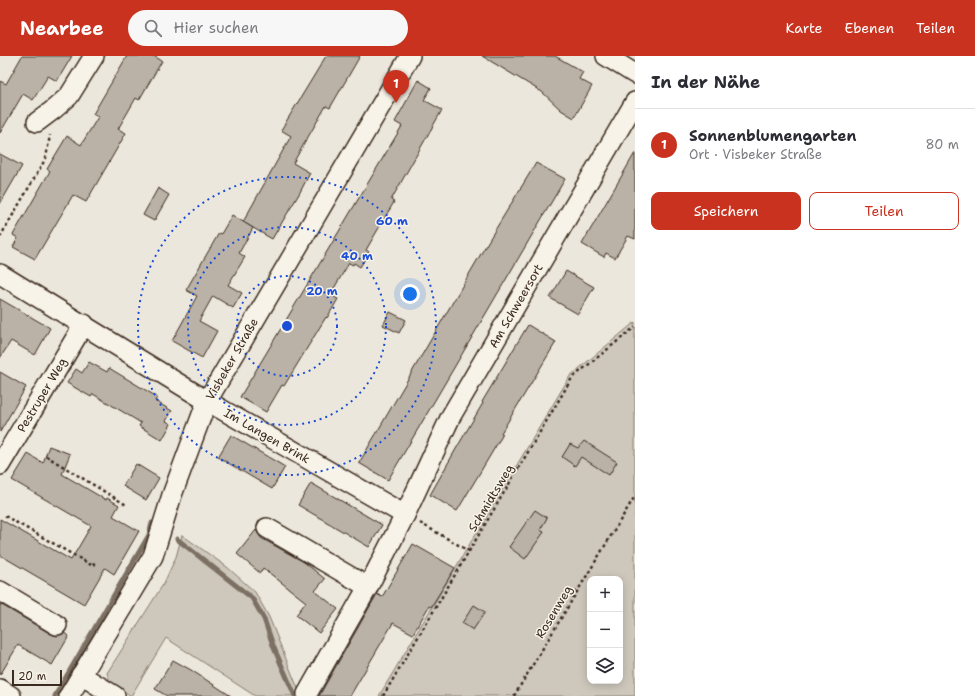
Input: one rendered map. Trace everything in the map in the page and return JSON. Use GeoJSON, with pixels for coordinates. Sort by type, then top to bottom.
{"type":"FeatureCollection","features":[{"type":"Feature","properties":{"kind":"street"},"geometry":{"type":"LineString","coordinates":[[37,122],[69,96],[94,56]]}},
{"type":"Feature","properties":{"kind":"street","name":"Visbeker Straße"},"geometry":{"type":"LineString","coordinates":[[69,696],[153,556],[172,495],[207,401],[410,56]]}},
{"type":"Feature","properties":{"kind":"street"},"geometry":{"type":"LineString","coordinates":[[606,56],[635,74]]}},
{"type":"Feature","properties":{"kind":"street","name":"Am Schweersort"},"geometry":{"type":"LineString","coordinates":[[405,515],[451,416],[635,102]]}},
{"type":"Feature","properties":{"kind":"street","name":"Im Langen Brink"},"geometry":{"type":"LineString","coordinates":[[0,274],[84,324],[207,401],[405,515]]}},
{"type":"Feature","properties":{"kind":"street","name":"Pestruper Weg"},"geometry":{"type":"LineString","coordinates":[[0,465],[84,324]]}},
{"type":"Feature","properties":{"kind":"street"},"geometry":{"type":"LineString","coordinates":[[307,696],[368,587],[405,515]]}},
{"type":"Feature","properties":{"kind":"street"},"geometry":{"type":"LineString","coordinates":[[267,528],[368,587]]}},
{"type":"Feature","properties":{"kind":"street"},"geometry":{"type":"LineString","coordinates":[[0,591],[57,624]]}},
{"type":"Feature","properties":{"kind":"street"},"geometry":{"type":"LineString","coordinates":[[81,674],[115,696]]}},
{"type":"Feature","properties":{"kind":"street"},"geometry":{"type":"LineString","coordinates":[[0,689],[12,696]]}},
{"type":"Feature","properties":{"kind":"path"},"geometry":{"type":"LineString","coordinates":[[0,237],[46,158],[53,110]]}},
{"type":"Feature","properties":{"kind":"path","name":"Schmidtsweg"},"geometry":{"type":"LineString","coordinates":[[383,696],[572,378],[635,328]]}},
{"type":"Feature","properties":{"kind":"path"},"geometry":{"type":"LineString","coordinates":[[46,456],[128,506]]}},
{"type":"Feature","properties":{"kind":"path","name":"Rosenweg"},"geometry":{"type":"LineString","coordinates":[[514,696],[635,496]]}},
{"type":"Feature","properties":{"kind":"path"},"geometry":{"type":"LineString","coordinates":[[405,515],[469,551]]}},
{"type":"Feature","properties":{"kind":"path"},"geometry":{"type":"LineString","coordinates":[[5,516],[93,566],[96,561]]}},
{"type":"Feature","properties":{"kind":"shaded area"},"geometry":{"type":"Polygon","coordinates":[[[635,322],[635,696],[379,696],[570,376],[635,322]]]}},
{"type":"Feature","properties":{"kind":"shaded area"},"geometry":{"type":"Polygon","coordinates":[[[182,535],[227,567],[255,592],[269,617],[301,696],[255,696],[166,638],[131,696],[110,682],[107,673],[164,583],[176,557],[182,535]]]}},
{"type":"Feature","properties":{"kind":"building"},"geometry":{"type":"Polygon","coordinates":[[[22,56],[72,56],[57,81],[48,76],[33,100],[23,94],[0,133],[0,81],[6,84],[22,56]]]}},
{"type":"Feature","properties":{"kind":"building"},"geometry":{"type":"Polygon","coordinates":[[[127,56],[154,56],[162,61],[139,100],[136,98],[118,129],[126,133],[86,202],[73,195],[35,259],[13,247],[18,238],[13,235],[50,171],[47,169],[67,136],[81,145],[98,117],[93,114],[127,56]]]}},
{"type":"Feature","properties":{"kind":"building"},"geometry":{"type":"Polygon","coordinates":[[[326,56],[360,56],[330,108],[326,106],[293,163],[310,173],[272,239],[243,222],[291,136],[281,130],[326,56]]]}},
{"type":"Feature","properties":{"kind":"building"},"geometry":{"type":"Polygon","coordinates":[[[482,56],[555,56],[583,72],[579,79],[592,86],[574,118],[561,110],[542,92],[482,56]]]}},
{"type":"Feature","properties":{"kind":"building"},"geometry":{"type":"Polygon","coordinates":[[[418,80],[431,88],[424,100],[442,110],[391,200],[394,202],[366,250],[369,252],[360,267],[354,263],[353,265],[349,263],[330,295],[338,299],[284,386],[282,385],[266,412],[240,397],[402,126],[395,122],[418,80]]]}},
{"type":"Feature","properties":{"kind":"building"},"geometry":{"type":"Polygon","coordinates":[[[635,153],[635,239],[628,236],[615,258],[606,253],[604,257],[582,244],[635,153]]]}},
{"type":"Feature","properties":{"kind":"building"},"geometry":{"type":"Polygon","coordinates":[[[0,154],[22,166],[0,204],[0,154]]]}},
{"type":"Feature","properties":{"kind":"building"},"geometry":{"type":"Polygon","coordinates":[[[536,163],[565,179],[388,480],[359,463],[489,240],[536,163]]]}},
{"type":"Feature","properties":{"kind":"building"},"geometry":{"type":"Polygon","coordinates":[[[158,188],[169,195],[154,221],[143,215],[158,188]]]}},
{"type":"Feature","properties":{"kind":"building"},"geometry":{"type":"Polygon","coordinates":[[[232,215],[253,228],[239,253],[245,257],[228,285],[242,293],[233,308],[213,296],[199,321],[217,331],[202,358],[172,341],[197,296],[186,290],[219,233],[221,234],[232,215]]]}},
{"type":"Feature","properties":{"kind":"building"},"geometry":{"type":"Polygon","coordinates":[[[566,271],[594,287],[578,314],[550,298],[566,271]]]}},
{"type":"Feature","properties":{"kind":"building"},"geometry":{"type":"Polygon","coordinates":[[[0,299],[50,328],[35,355],[11,341],[0,358],[0,299]]]}},
{"type":"Feature","properties":{"kind":"building"},"geometry":{"type":"Polygon","coordinates":[[[390,312],[406,320],[399,333],[383,325],[390,312]]]}},
{"type":"Feature","properties":{"kind":"building"},"geometry":{"type":"Polygon","coordinates":[[[528,325],[556,342],[501,433],[503,434],[457,511],[430,495],[483,403],[482,402],[528,325]]]}},
{"type":"Feature","properties":{"kind":"building"},"geometry":{"type":"Polygon","coordinates":[[[89,362],[107,372],[109,368],[157,397],[155,401],[172,411],[166,421],[171,424],[162,440],[139,426],[141,423],[93,394],[91,397],[67,383],[76,369],[82,373],[89,362]]]}},
{"type":"Feature","properties":{"kind":"building"},"geometry":{"type":"Polygon","coordinates":[[[0,372],[26,387],[0,432],[0,372]]]}},
{"type":"Feature","properties":{"kind":"building"},"geometry":{"type":"Polygon","coordinates":[[[231,435],[285,467],[272,489],[218,457],[231,435]]]}},
{"type":"Feature","properties":{"kind":"building"},"geometry":{"type":"Polygon","coordinates":[[[584,441],[617,462],[609,475],[581,457],[575,466],[562,457],[570,444],[578,448],[584,441]]]}},
{"type":"Feature","properties":{"kind":"building"},"geometry":{"type":"Polygon","coordinates":[[[49,446],[70,454],[62,474],[106,500],[107,498],[119,505],[113,516],[139,531],[114,574],[105,568],[84,604],[0,555],[0,519],[71,560],[91,526],[12,480],[28,454],[43,463],[49,446]]]}},
{"type":"Feature","properties":{"kind":"building"},"geometry":{"type":"Polygon","coordinates":[[[136,464],[159,478],[146,500],[123,486],[136,464]]]}},
{"type":"Feature","properties":{"kind":"building"},"geometry":{"type":"Polygon","coordinates":[[[311,483],[382,525],[369,547],[298,505],[311,483]]]}},
{"type":"Feature","properties":{"kind":"building"},"geometry":{"type":"Polygon","coordinates":[[[535,510],[547,518],[540,530],[544,532],[525,559],[509,547],[535,510]]]}},
{"type":"Feature","properties":{"kind":"building"},"geometry":{"type":"Polygon","coordinates":[[[256,530],[261,538],[304,562],[325,579],[315,591],[338,609],[319,633],[296,615],[306,602],[263,568],[260,573],[237,554],[256,530]]]}},
{"type":"Feature","properties":{"kind":"building"},"geometry":{"type":"Polygon","coordinates":[[[413,544],[455,568],[431,607],[429,606],[413,634],[393,623],[350,696],[319,696],[377,594],[382,597],[413,544]]]}},
{"type":"Feature","properties":{"kind":"building"},"geometry":{"type":"Polygon","coordinates":[[[0,604],[51,634],[57,636],[64,633],[69,636],[52,665],[18,645],[0,675],[0,604]]]}},
{"type":"Feature","properties":{"kind":"building"},"geometry":{"type":"Polygon","coordinates":[[[474,605],[485,612],[473,630],[462,623],[474,605]]]}},
{"type":"Feature","properties":{"kind":"building"},"geometry":{"type":"Polygon","coordinates":[[[173,660],[231,696],[167,696],[155,689],[173,660]]]}},
{"type":"Feature","properties":{"kind":"waterway"},"geometry":{"type":"LineString","coordinates":[[55,696],[149,535],[152,523]]}},
{"type":"Feature","properties":{"kind":"waterway"},"geometry":{"type":"LineString","coordinates":[[177,539],[252,598],[264,619],[274,648],[295,696]]}},
{"type":"Feature","properties":{"kind":"place","name":"Sonnenblumengarten"},"geometry":{"type":"Point","coordinates":[396,103]}}]}
